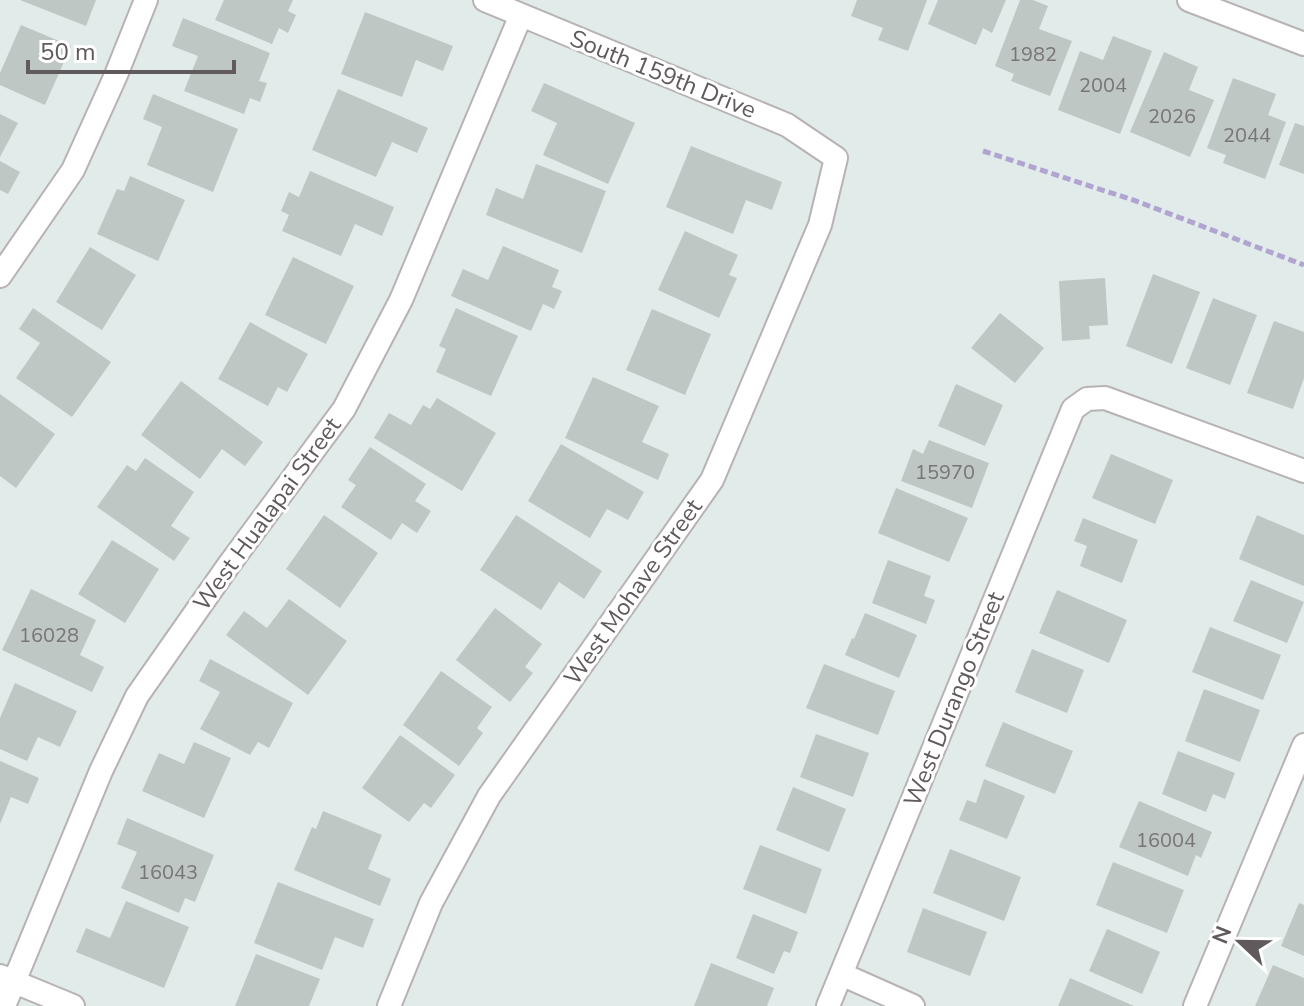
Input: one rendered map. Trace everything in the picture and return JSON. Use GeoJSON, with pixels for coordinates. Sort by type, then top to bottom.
{"type":"FeatureCollection","features":[{"type":"Feature","properties":{"kind":"street"},"geometry":{"type":"LineString","coordinates":[[0,276],[73,170],[146,0]]}},
{"type":"Feature","properties":{"kind":"street","name":"South 159th Drive"},"geometry":{"type":"LineString","coordinates":[[485,0],[787,125],[836,158]]}},
{"type":"Feature","properties":{"kind":"street"},"geometry":{"type":"LineString","coordinates":[[1189,0],[1304,44]]}},
{"type":"Feature","properties":{"kind":"street","name":"West Hualapai Street"},"geometry":{"type":"LineString","coordinates":[[4,1006],[7,979],[137,696],[344,409],[401,300],[521,15]]}},
{"type":"Feature","properties":{"kind":"street","name":"West Mohave Street"},"geometry":{"type":"LineString","coordinates":[[389,1006],[431,903],[489,796],[712,480],[820,225],[836,158]]}},
{"type":"Feature","properties":{"kind":"street","name":"West Durango Street"},"geometry":{"type":"LineString","coordinates":[[828,1006],[1073,409],[1087,399],[1105,398],[1304,471]]}},
{"type":"Feature","properties":{"kind":"street"},"geometry":{"type":"LineString","coordinates":[[1195,1006],[1304,745]]}},
{"type":"Feature","properties":{"kind":"street"},"geometry":{"type":"LineString","coordinates":[[841,974],[913,1006]]}},
{"type":"Feature","properties":{"kind":"street"},"geometry":{"type":"LineString","coordinates":[[7,979],[73,1006]]}},
{"type":"Feature","properties":{"kind":"path"},"geometry":{"type":"LineString","coordinates":[[983,151],[1136,201],[1304,265]]}},
{"type":"Feature","properties":{"kind":"building"},"geometry":{"type":"Polygon","coordinates":[[[20,0],[96,0],[86,26],[20,0]]]}},
{"type":"Feature","properties":{"kind":"building"},"geometry":{"type":"Polygon","coordinates":[[[224,0],[293,0],[288,11],[296,15],[288,33],[279,28],[272,44],[215,20],[224,0]]]}},
{"type":"Feature","properties":{"kind":"building"},"geometry":{"type":"Polygon","coordinates":[[[857,0],[927,0],[908,51],[878,40],[883,28],[851,16],[857,0]]]}},
{"type":"Feature","properties":{"kind":"building"},"geometry":{"type":"Polygon","coordinates":[[[938,0],[1006,0],[992,33],[983,28],[976,45],[928,24],[938,0]]]}},
{"type":"Feature","properties":{"kind":"building"},"geometry":{"type":"Polygon","coordinates":[[[1020,0],[1033,0],[1048,6],[1039,29],[1072,41],[1050,96],[1011,81],[1014,74],[995,66],[1020,0]]]}},
{"type":"Feature","properties":{"kind":"building"},"geometry":{"type":"Polygon","coordinates":[[[365,12],[453,46],[443,71],[416,60],[402,97],[341,74],[365,12]]]}},
{"type":"Feature","properties":{"kind":"building"},"geometry":{"type":"Polygon","coordinates":[[[183,18],[270,53],[259,81],[267,83],[260,102],[250,98],[244,114],[184,91],[198,56],[172,46],[183,18]]]}},
{"type":"Feature","properties":{"kind":"building"},"geometry":{"type":"Polygon","coordinates":[[[21,25],[71,46],[45,105],[0,85],[0,73],[21,25]]]}},
{"type":"Feature","properties":{"kind":"building"},"geometry":{"type":"Polygon","coordinates":[[[1113,36],[1152,51],[1120,134],[1058,110],[1080,51],[1103,60],[1113,36]]]}},
{"type":"Feature","properties":{"kind":"building"},"geometry":{"type":"Polygon","coordinates":[[[1164,52],[1198,67],[1189,90],[1214,100],[1190,157],[1130,132],[1164,52]]]}},
{"type":"Feature","properties":{"kind":"building"},"geometry":{"type":"Polygon","coordinates":[[[1233,78],[1276,94],[1268,115],[1286,122],[1265,179],[1223,163],[1226,155],[1207,148],[1233,78]]]}},
{"type":"Feature","properties":{"kind":"building"},"geometry":{"type":"Polygon","coordinates":[[[544,83],[635,123],[608,184],[543,155],[557,123],[531,111],[544,83]]]}},
{"type":"Feature","properties":{"kind":"building"},"geometry":{"type":"Polygon","coordinates":[[[338,89],[428,128],[417,153],[392,142],[376,177],[312,150],[338,89]]]}},
{"type":"Feature","properties":{"kind":"building"},"geometry":{"type":"Polygon","coordinates":[[[153,94],[238,129],[213,192],[147,165],[162,127],[143,119],[153,94]]]}},
{"type":"Feature","properties":{"kind":"building"},"geometry":{"type":"Polygon","coordinates":[[[0,114],[18,123],[0,157],[0,114]]]}},
{"type":"Feature","properties":{"kind":"building"},"geometry":{"type":"Polygon","coordinates":[[[1295,123],[1304,126],[1304,174],[1279,165],[1295,123]]]}},
{"type":"Feature","properties":{"kind":"building"},"geometry":{"type":"Polygon","coordinates":[[[691,146],[782,182],[772,210],[746,200],[733,234],[666,207],[691,146]]]}},
{"type":"Feature","properties":{"kind":"building"},"geometry":{"type":"Polygon","coordinates":[[[0,161],[20,172],[8,194],[0,190],[0,161]]]}},
{"type":"Feature","properties":{"kind":"building"},"geometry":{"type":"Polygon","coordinates":[[[536,164],[606,191],[582,253],[486,215],[496,188],[523,199],[536,164]]]}},
{"type":"Feature","properties":{"kind":"building"},"geometry":{"type":"Polygon","coordinates":[[[310,171],[394,207],[382,236],[355,224],[341,256],[282,231],[289,215],[281,211],[289,192],[299,197],[310,171]]]}},
{"type":"Feature","properties":{"kind":"building"},"geometry":{"type":"Polygon","coordinates":[[[130,176],[185,200],[158,261],[97,234],[117,189],[124,191],[130,176]]]}},
{"type":"Feature","properties":{"kind":"building"},"geometry":{"type":"Polygon","coordinates":[[[685,231],[738,255],[729,275],[737,278],[719,318],[658,290],[685,231]]]}},
{"type":"Feature","properties":{"kind":"building"},"geometry":{"type":"Polygon","coordinates":[[[503,246],[559,270],[552,287],[562,291],[554,309],[543,304],[531,331],[451,296],[463,269],[488,280],[503,246]]]}},
{"type":"Feature","properties":{"kind":"building"},"geometry":{"type":"Polygon","coordinates":[[[90,247],[136,275],[102,330],[56,302],[90,247]]]}},
{"type":"Feature","properties":{"kind":"building"},"geometry":{"type":"Polygon","coordinates":[[[293,257],[354,286],[326,344],[265,315],[293,257]]]}},
{"type":"Feature","properties":{"kind":"building"},"geometry":{"type":"Polygon","coordinates":[[[1153,274],[1200,292],[1172,364],[1126,346],[1153,274]]]}},
{"type":"Feature","properties":{"kind":"building"},"geometry":{"type":"Polygon","coordinates":[[[1105,278],[1108,325],[1089,326],[1090,339],[1062,341],[1059,281],[1105,278]]]}},
{"type":"Feature","properties":{"kind":"building"},"geometry":{"type":"Polygon","coordinates":[[[1213,298],[1257,315],[1230,385],[1186,368],[1213,298]]]}},
{"type":"Feature","properties":{"kind":"building"},"geometry":{"type":"Polygon","coordinates":[[[33,308],[111,362],[72,417],[16,378],[40,343],[19,329],[33,308]]]}},
{"type":"Feature","properties":{"kind":"building"},"geometry":{"type":"Polygon","coordinates":[[[456,308],[518,336],[491,396],[436,372],[446,349],[439,346],[456,308]]]}},
{"type":"Feature","properties":{"kind":"building"},"geometry":{"type":"Polygon","coordinates":[[[652,309],[711,334],[685,395],[626,370],[652,309]]]}},
{"type":"Feature","properties":{"kind":"building"},"geometry":{"type":"Polygon","coordinates":[[[1000,313],[1044,348],[1015,383],[971,348],[1000,313]]]}},
{"type":"Feature","properties":{"kind":"building"},"geometry":{"type":"Polygon","coordinates":[[[1274,321],[1304,332],[1304,378],[1293,409],[1247,393],[1274,321]]]}},
{"type":"Feature","properties":{"kind":"building"},"geometry":{"type":"Polygon","coordinates":[[[250,322],[308,354],[287,392],[278,387],[268,406],[218,379],[250,322]]]}},
{"type":"Feature","properties":{"kind":"building"},"geometry":{"type":"Polygon","coordinates":[[[593,377],[659,406],[642,442],[669,454],[658,480],[565,438],[593,377]]]}},
{"type":"Feature","properties":{"kind":"building"},"geometry":{"type":"Polygon","coordinates":[[[181,381],[263,442],[245,466],[222,449],[200,479],[141,435],[181,381]]]}},
{"type":"Feature","properties":{"kind":"building"},"geometry":{"type":"Polygon","coordinates":[[[956,384],[1003,405],[985,446],[938,426],[956,384]]]}},
{"type":"Feature","properties":{"kind":"building"},"geometry":{"type":"Polygon","coordinates":[[[0,394],[55,434],[16,488],[0,476],[0,394]]]}},
{"type":"Feature","properties":{"kind":"building"},"geometry":{"type":"Polygon","coordinates":[[[437,398],[496,433],[462,491],[374,438],[389,413],[411,425],[423,405],[430,409],[437,398]]]}},
{"type":"Feature","properties":{"kind":"building"},"geometry":{"type":"Polygon","coordinates":[[[929,440],[989,463],[972,508],[901,481],[913,449],[923,454],[929,440]]]}},
{"type":"Feature","properties":{"kind":"building"},"geometry":{"type":"Polygon","coordinates":[[[561,444],[644,492],[628,520],[607,509],[590,538],[528,501],[561,444]]]}},
{"type":"Feature","properties":{"kind":"building"},"geometry":{"type":"Polygon","coordinates":[[[370,447],[426,484],[415,501],[431,511],[417,533],[402,523],[391,540],[341,507],[356,485],[348,480],[370,447]]]}},
{"type":"Feature","properties":{"kind":"building"},"geometry":{"type":"Polygon","coordinates":[[[1111,454],[1173,480],[1155,524],[1092,498],[1111,454]]]}},
{"type":"Feature","properties":{"kind":"building"},"geometry":{"type":"Polygon","coordinates":[[[145,458],[194,492],[171,526],[190,538],[174,561],[97,507],[127,465],[136,471],[145,458]]]}},
{"type":"Feature","properties":{"kind":"building"},"geometry":{"type":"Polygon","coordinates":[[[896,488],[968,518],[949,562],[878,533],[896,488]]]}},
{"type":"Feature","properties":{"kind":"building"},"geometry":{"type":"Polygon","coordinates":[[[324,515],[378,553],[340,608],[286,569],[324,515]]]}},
{"type":"Feature","properties":{"kind":"building"},"geometry":{"type":"Polygon","coordinates":[[[516,515],[602,571],[584,599],[559,582],[541,610],[480,570],[516,515]]]}},
{"type":"Feature","properties":{"kind":"building"},"geometry":{"type":"Polygon","coordinates":[[[1257,515],[1304,535],[1304,586],[1239,559],[1257,515]]]}},
{"type":"Feature","properties":{"kind":"building"},"geometry":{"type":"Polygon","coordinates":[[[1083,518],[1138,540],[1122,583],[1080,566],[1087,546],[1074,541],[1083,518]]]}},
{"type":"Feature","properties":{"kind":"building"},"geometry":{"type":"Polygon","coordinates":[[[112,540],[159,569],[125,623],[78,594],[112,540]]]}},
{"type":"Feature","properties":{"kind":"building"},"geometry":{"type":"Polygon","coordinates":[[[888,560],[931,576],[924,596],[935,600],[926,624],[872,603],[888,560]]]}},
{"type":"Feature","properties":{"kind":"building"},"geometry":{"type":"Polygon","coordinates":[[[1251,580],[1304,602],[1287,643],[1233,621],[1251,580]]]}},
{"type":"Feature","properties":{"kind":"building"},"geometry":{"type":"Polygon","coordinates":[[[31,589],[96,620],[80,655],[104,667],[92,692],[2,650],[31,589]]]}},
{"type":"Feature","properties":{"kind":"building"},"geometry":{"type":"Polygon","coordinates":[[[1057,590],[1127,620],[1109,663],[1039,633],[1057,590]]]}},
{"type":"Feature","properties":{"kind":"building"},"geometry":{"type":"Polygon","coordinates":[[[289,599],[347,641],[308,695],[226,635],[244,611],[267,628],[289,599]]]}},
{"type":"Feature","properties":{"kind":"building"},"geometry":{"type":"Polygon","coordinates":[[[495,608],[542,644],[525,667],[533,673],[510,702],[456,660],[495,608]]]}},
{"type":"Feature","properties":{"kind":"building"},"geometry":{"type":"Polygon","coordinates":[[[865,613],[917,635],[899,678],[845,655],[865,613]]]}},
{"type":"Feature","properties":{"kind":"building"},"geometry":{"type":"Polygon","coordinates":[[[1210,627],[1281,655],[1263,700],[1192,672],[1210,627]]]}},
{"type":"Feature","properties":{"kind":"building"},"geometry":{"type":"Polygon","coordinates":[[[1032,649],[1084,670],[1067,713],[1015,692],[1032,649]]]}},
{"type":"Feature","properties":{"kind":"building"},"geometry":{"type":"Polygon","coordinates":[[[210,659],[293,703],[269,748],[258,742],[250,755],[200,729],[220,692],[199,681],[210,659]]]}},
{"type":"Feature","properties":{"kind":"building"},"geometry":{"type":"Polygon","coordinates":[[[824,664],[895,691],[878,735],[806,708],[824,664]]]}},
{"type":"Feature","properties":{"kind":"building"},"geometry":{"type":"Polygon","coordinates":[[[441,671],[492,707],[477,728],[483,733],[459,766],[403,725],[441,671]]]}},
{"type":"Feature","properties":{"kind":"building"},"geometry":{"type":"Polygon","coordinates":[[[15,683],[77,711],[60,747],[38,737],[27,761],[0,749],[0,718],[15,683]]]}},
{"type":"Feature","properties":{"kind":"building"},"geometry":{"type":"Polygon","coordinates":[[[1204,689],[1260,710],[1240,762],[1185,741],[1204,689]]]}},
{"type":"Feature","properties":{"kind":"building"},"geometry":{"type":"Polygon","coordinates":[[[1003,722],[1073,751],[1055,794],[985,766],[1003,722]]]}},
{"type":"Feature","properties":{"kind":"building"},"geometry":{"type":"Polygon","coordinates":[[[816,734],[869,753],[853,797],[800,777],[816,734]]]}},
{"type":"Feature","properties":{"kind":"building"},"geometry":{"type":"Polygon","coordinates":[[[400,735],[455,775],[431,808],[424,803],[409,822],[362,788],[400,735]]]}},
{"type":"Feature","properties":{"kind":"building"},"geometry":{"type":"Polygon","coordinates":[[[194,742],[231,758],[204,818],[142,791],[159,753],[184,764],[194,742]]]}},
{"type":"Feature","properties":{"kind":"building"},"geometry":{"type":"Polygon","coordinates":[[[1178,751],[1235,773],[1225,799],[1213,794],[1206,812],[1162,794],[1178,751]]]}},
{"type":"Feature","properties":{"kind":"building"},"geometry":{"type":"Polygon","coordinates":[[[0,761],[39,778],[28,804],[11,797],[0,824],[0,761]]]}},
{"type":"Feature","properties":{"kind":"building"},"geometry":{"type":"Polygon","coordinates":[[[984,779],[1025,796],[1007,839],[959,820],[967,800],[976,803],[984,779]]]}},
{"type":"Feature","properties":{"kind":"building"},"geometry":{"type":"Polygon","coordinates":[[[793,787],[846,809],[829,852],[776,830],[793,787]]]}},
{"type":"Feature","properties":{"kind":"building"},"geometry":{"type":"Polygon","coordinates":[[[1139,801],[1212,832],[1201,858],[1196,855],[1188,876],[1119,847],[1139,801]]]}},
{"type":"Feature","properties":{"kind":"building"},"geometry":{"type":"Polygon","coordinates":[[[323,811],[382,835],[368,869],[391,879],[380,906],[294,870],[312,827],[316,829],[323,811]]]}},
{"type":"Feature","properties":{"kind":"building"},"geometry":{"type":"Polygon","coordinates":[[[127,818],[214,855],[195,902],[185,898],[179,913],[121,888],[137,852],[117,844],[127,818]]]}},
{"type":"Feature","properties":{"kind":"building"},"geometry":{"type":"Polygon","coordinates":[[[760,845],[822,869],[806,914],[743,889],[760,845]]]}},
{"type":"Feature","properties":{"kind":"building"},"geometry":{"type":"Polygon","coordinates":[[[950,849],[1021,877],[1004,921],[933,893],[950,849]]]}},
{"type":"Feature","properties":{"kind":"building"},"geometry":{"type":"Polygon","coordinates":[[[1113,862],[1184,890],[1167,933],[1096,905],[1113,862]]]}},
{"type":"Feature","properties":{"kind":"building"},"geometry":{"type":"Polygon","coordinates":[[[278,882],[374,919],[363,948],[335,937],[322,970],[254,943],[278,882]]]}},
{"type":"Feature","properties":{"kind":"building"},"geometry":{"type":"Polygon","coordinates":[[[126,901],[189,927],[164,988],[76,952],[86,928],[110,938],[126,901]]]}},
{"type":"Feature","properties":{"kind":"building"},"geometry":{"type":"Polygon","coordinates":[[[1299,903],[1304,905],[1304,956],[1281,946],[1299,903]]]}},
{"type":"Feature","properties":{"kind":"building"},"geometry":{"type":"Polygon","coordinates":[[[923,908],[987,932],[970,976],[907,952],[923,908]]]}},
{"type":"Feature","properties":{"kind":"building"},"geometry":{"type":"Polygon","coordinates":[[[753,914],[798,932],[790,953],[784,951],[774,974],[736,958],[753,914]]]}},
{"type":"Feature","properties":{"kind":"building"},"geometry":{"type":"Polygon","coordinates":[[[1107,929],[1160,952],[1142,994],[1089,971],[1107,929]]]}},
{"type":"Feature","properties":{"kind":"building"},"geometry":{"type":"Polygon","coordinates":[[[256,954],[320,979],[309,1006],[235,1006],[256,954]]]}},
{"type":"Feature","properties":{"kind":"building"},"geometry":{"type":"Polygon","coordinates":[[[711,963],[774,988],[767,1006],[694,1006],[711,963]]]}},
{"type":"Feature","properties":{"kind":"building"},"geometry":{"type":"Polygon","coordinates":[[[1273,965],[1304,978],[1304,1006],[1255,1006],[1273,965]]]}},
{"type":"Feature","properties":{"kind":"building"},"geometry":{"type":"Polygon","coordinates":[[[1070,978],[1134,1006],[1058,1006],[1070,978]]]}}]}
